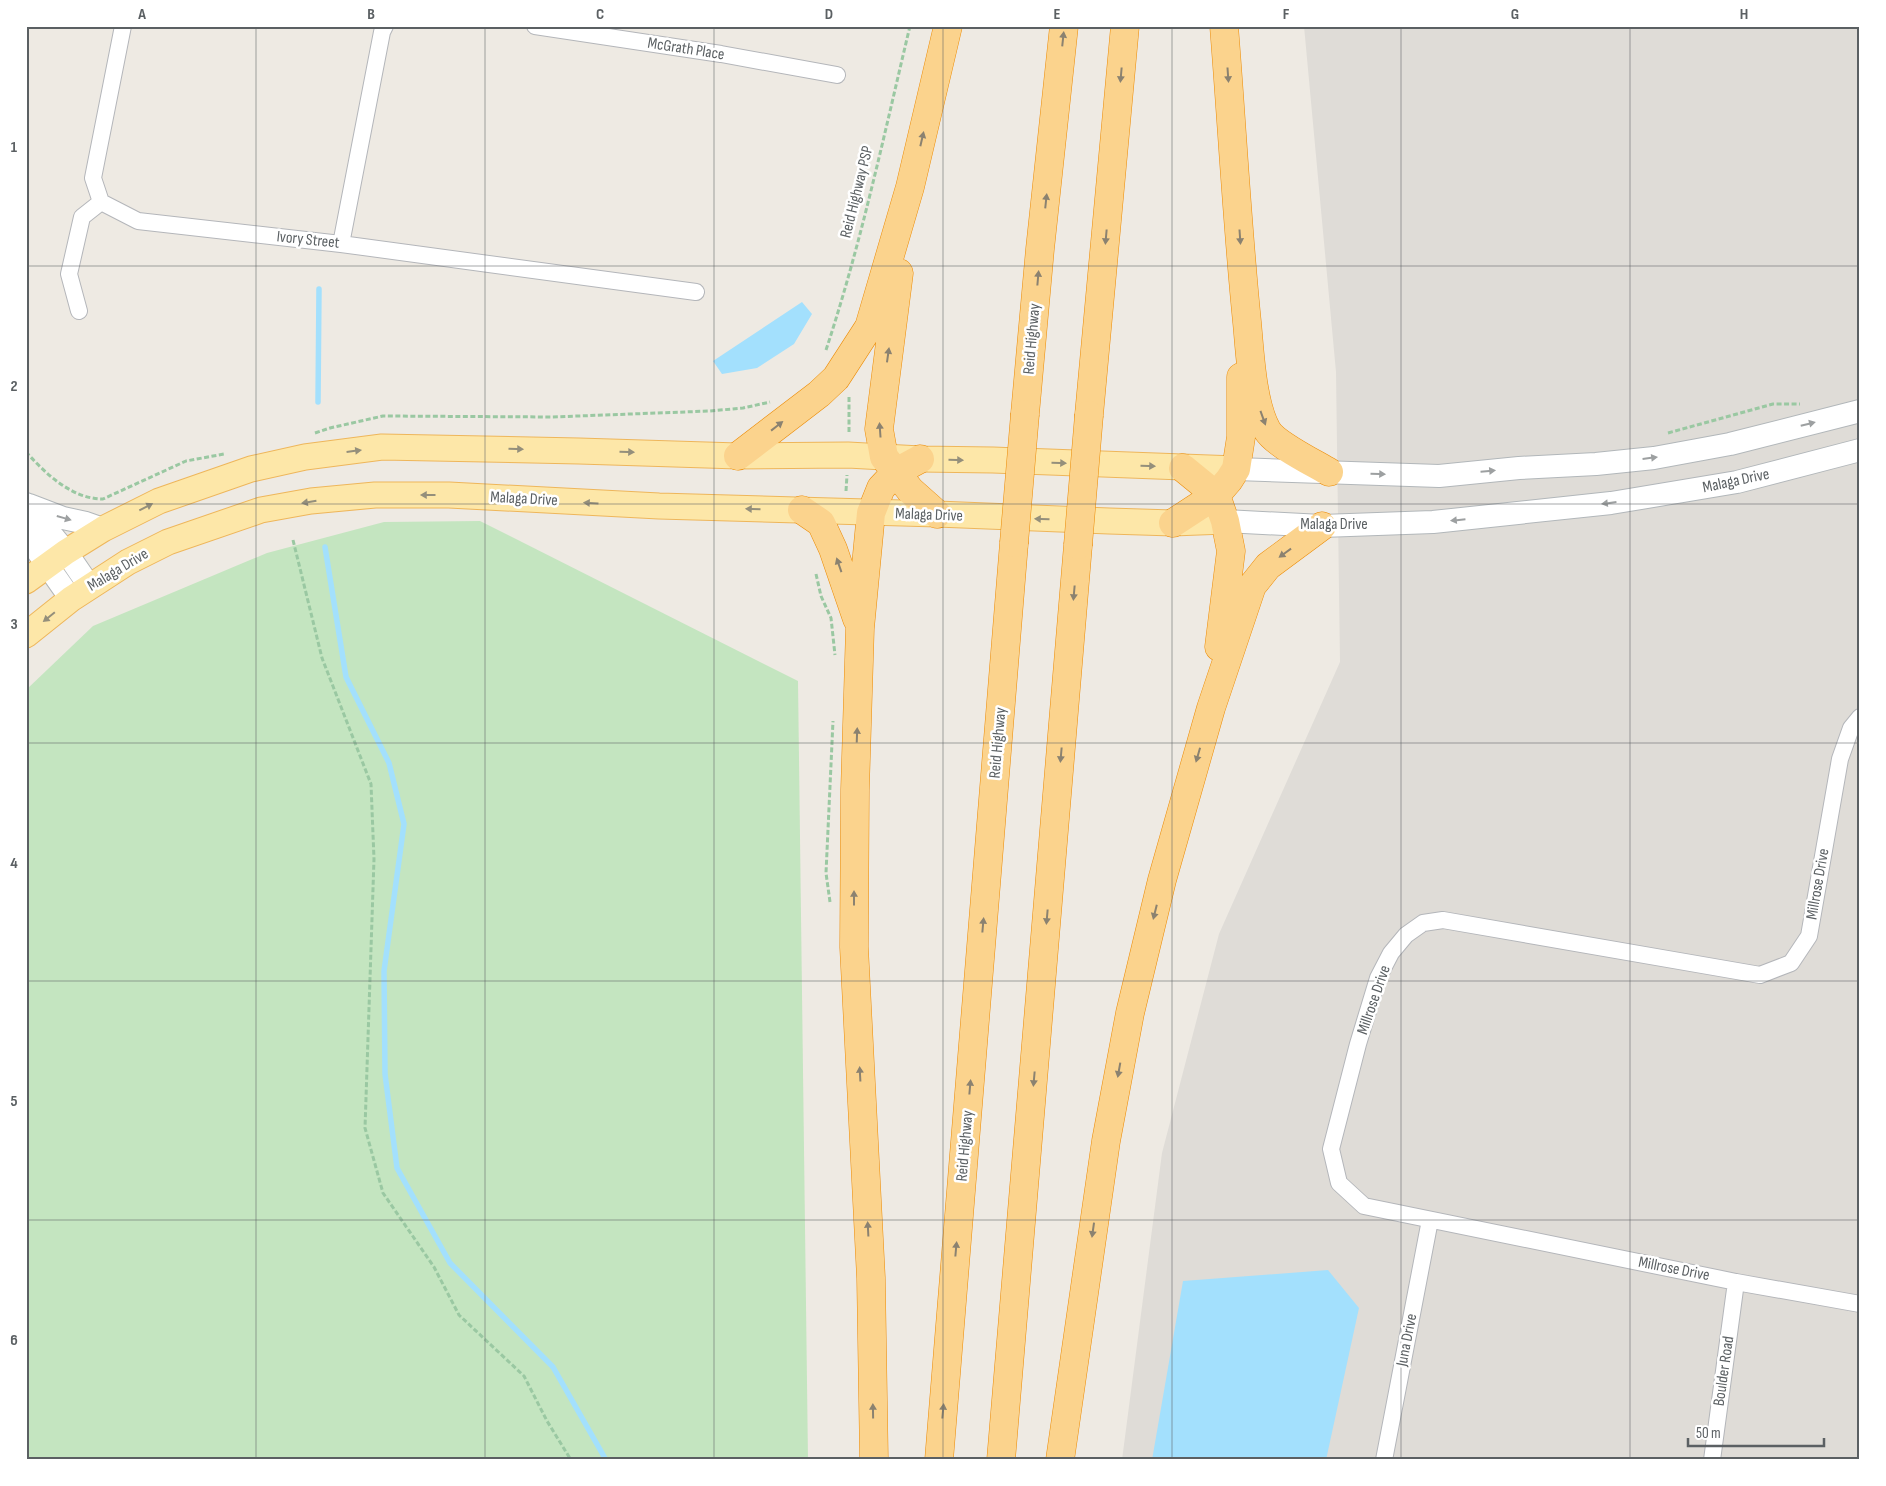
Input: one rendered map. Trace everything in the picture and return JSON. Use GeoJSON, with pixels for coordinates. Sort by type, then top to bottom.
{"type":"FeatureCollection","features":[{"type":"Feature","properties":{"kind":"highway"},"geometry":{"type":"LineString","coordinates":[[738,456],[819,394],[836,378],[868,327],[910,187],[948,26]]}},
{"type":"Feature","properties":{"kind":"highway","name":"Reid Highway"},"geometry":{"type":"LineString","coordinates":[[939,1460],[1025,414],[1040,249],[1064,26]]}},
{"type":"Feature","properties":{"kind":"highway"},"geometry":{"type":"LineString","coordinates":[[1002,1460],[1089,415],[1125,26]]}},
{"type":"Feature","properties":{"kind":"highway"},"geometry":{"type":"LineString","coordinates":[[1224,26],[1243,288],[1252,370],[1259,407],[1267,430],[1276,441],[1329,472]]}},
{"type":"Feature","properties":{"kind":"highway"},"geometry":{"type":"LineString","coordinates":[[910,187],[879,429],[890,464],[910,490],[937,514]]}},
{"type":"Feature","properties":{"kind":"highway"},"geometry":{"type":"LineString","coordinates":[[1172,522],[1216,496],[1236,468],[1241,437],[1240,396],[1243,288]]}},
{"type":"Feature","properties":{"kind":"highway"},"geometry":{"type":"LineString","coordinates":[[890,464],[920,459]]}},
{"type":"Feature","properties":{"kind":"highway"},"geometry":{"type":"LineString","coordinates":[[874,1460],[871,1278],[854,946],[855,790],[860,628],[858,512],[881,488],[890,464]]}},
{"type":"Feature","properties":{"kind":"highway"},"geometry":{"type":"LineString","coordinates":[[1183,468],[1216,496],[1225,521],[1231,551],[1211,708]]}},
{"type":"Feature","properties":{"kind":"highway"},"geometry":{"type":"LineString","coordinates":[[802,510],[822,523],[860,628]]}},
{"type":"Feature","properties":{"kind":"highway"},"geometry":{"type":"LineString","coordinates":[[1060,1460],[1106,1141],[1130,1013],[1162,880],[1211,708],[1252,586],[1268,566],[1322,526]]}},
{"type":"Feature","properties":{"kind":"main road"},"geometry":{"type":"LineString","coordinates":[[920,459],[1439,476],[1654,458],[1730,444],[1860,411]]}},
{"type":"Feature","properties":{"kind":"main road"},"geometry":{"type":"LineString","coordinates":[[26,581],[56,559],[103,530],[159,501],[251,469],[305,457],[382,447],[569,450],[738,456],[848,455],[890,464]]}},
{"type":"Feature","properties":{"kind":"main road","name":"Malaga Drive"},"geometry":{"type":"LineString","coordinates":[[26,635],[80,592],[128,562],[168,542],[261,510],[320,500],[375,494],[449,495],[659,506],[1172,522],[1225,521],[1322,526],[1433,522],[1611,503],[1737,482],[1860,450]]}},
{"type":"Feature","properties":{"kind":"main road"},"geometry":{"type":"LineString","coordinates":[[26,504],[103,530]]}},
{"type":"Feature","properties":{"kind":"main road"},"geometry":{"type":"LineString","coordinates":[[26,504],[56,559],[80,592]]}},
{"type":"Feature","properties":{"kind":"main road"},"geometry":{"type":"LineString","coordinates":[[26,534],[56,559]]}},
{"type":"Feature","properties":{"kind":"street"},"geometry":{"type":"LineString","coordinates":[[79,311],[69,274],[82,217],[101,202],[93,178],[122,26]]}},
{"type":"Feature","properties":{"kind":"street"},"geometry":{"type":"LineString","coordinates":[[341,244],[382,32],[386,26]]}},
{"type":"Feature","properties":{"kind":"street","name":"McGrath Place"},"geometry":{"type":"LineString","coordinates":[[535,26],[721,54],[837,75]]}},
{"type":"Feature","properties":{"kind":"street","name":"Ivory Street"},"geometry":{"type":"LineString","coordinates":[[101,202],[138,221],[341,244],[696,292]]}},
{"type":"Feature","properties":{"kind":"street","name":"Millrose Drive"},"geometry":{"type":"LineString","coordinates":[[1860,717],[1851,728],[1840,759],[1809,936],[1792,963],[1760,975],[1444,920],[1423,924],[1406,934],[1391,953],[1378,978],[1358,1044],[1331,1149],[1339,1183],[1364,1206],[1736,1282],[1860,1304]]}},
{"type":"Feature","properties":{"kind":"street","name":"Juna Drive"},"geometry":{"type":"LineString","coordinates":[[1384,1460],[1430,1220]]}},
{"type":"Feature","properties":{"kind":"street","name":"Boulder Road"},"geometry":{"type":"LineString","coordinates":[[1712,1460],[1736,1282]]}},
{"type":"Feature","properties":{"kind":"path","name":"Reid Highway PSP"},"geometry":{"type":"LineString","coordinates":[[824,354],[838,312],[870,197],[910,26]]}},
{"type":"Feature","properties":{"kind":"path"},"geometry":{"type":"LineString","coordinates":[[312,433],[383,416],[552,417],[710,412],[743,408],[773,401]]}},
{"type":"Feature","properties":{"kind":"path"},"geometry":{"type":"LineString","coordinates":[[1659,436],[1773,404],[1809,404]]}},
{"type":"Feature","properties":{"kind":"path"},"geometry":{"type":"LineString","coordinates":[[850,426],[848,455],[858,512]]}},
{"type":"Feature","properties":{"kind":"path"},"geometry":{"type":"LineString","coordinates":[[26,452],[51,476],[77,494],[90,499],[103,499],[186,461],[232,453]]}},
{"type":"Feature","properties":{"kind":"path"},"geometry":{"type":"LineString","coordinates":[[293,540],[322,658],[372,784],[374,860],[365,1128],[383,1193],[434,1267],[458,1316],[524,1376],[571,1460]]}},
{"type":"Feature","properties":{"kind":"shaded area"},"geometry":{"type":"Polygon","coordinates":[[[1304,26],[1860,26],[1860,1460],[1122,1460],[1162,1153],[1219,934],[1340,662],[1336,372],[1304,26]]]}},
{"type":"Feature","properties":{"kind":"green space"},"geometry":{"type":"Polygon","coordinates":[[[480,521],[798,681],[808,1460],[26,1460],[26,690],[93,626],[267,553],[384,522],[480,521]]]}},
{"type":"Feature","properties":{"kind":"water"},"geometry":{"type":"Polygon","coordinates":[[[802,302],[812,314],[794,344],[757,368],[722,374],[713,361],[802,302]]]}},
{"type":"Feature","properties":{"kind":"water"},"geometry":{"type":"Polygon","coordinates":[[[1328,1270],[1359,1308],[1326,1460],[1152,1460],[1183,1281],[1328,1270]]]}},
{"type":"Feature","properties":{"kind":"waterway"},"geometry":{"type":"LineString","coordinates":[[318,402],[319,289]]}},
{"type":"Feature","properties":{"kind":"waterway"},"geometry":{"type":"LineString","coordinates":[[325,547],[346,677],[389,763],[404,824],[384,971],[385,1074],[397,1168],[450,1263],[553,1367],[606,1460]]}}]}
